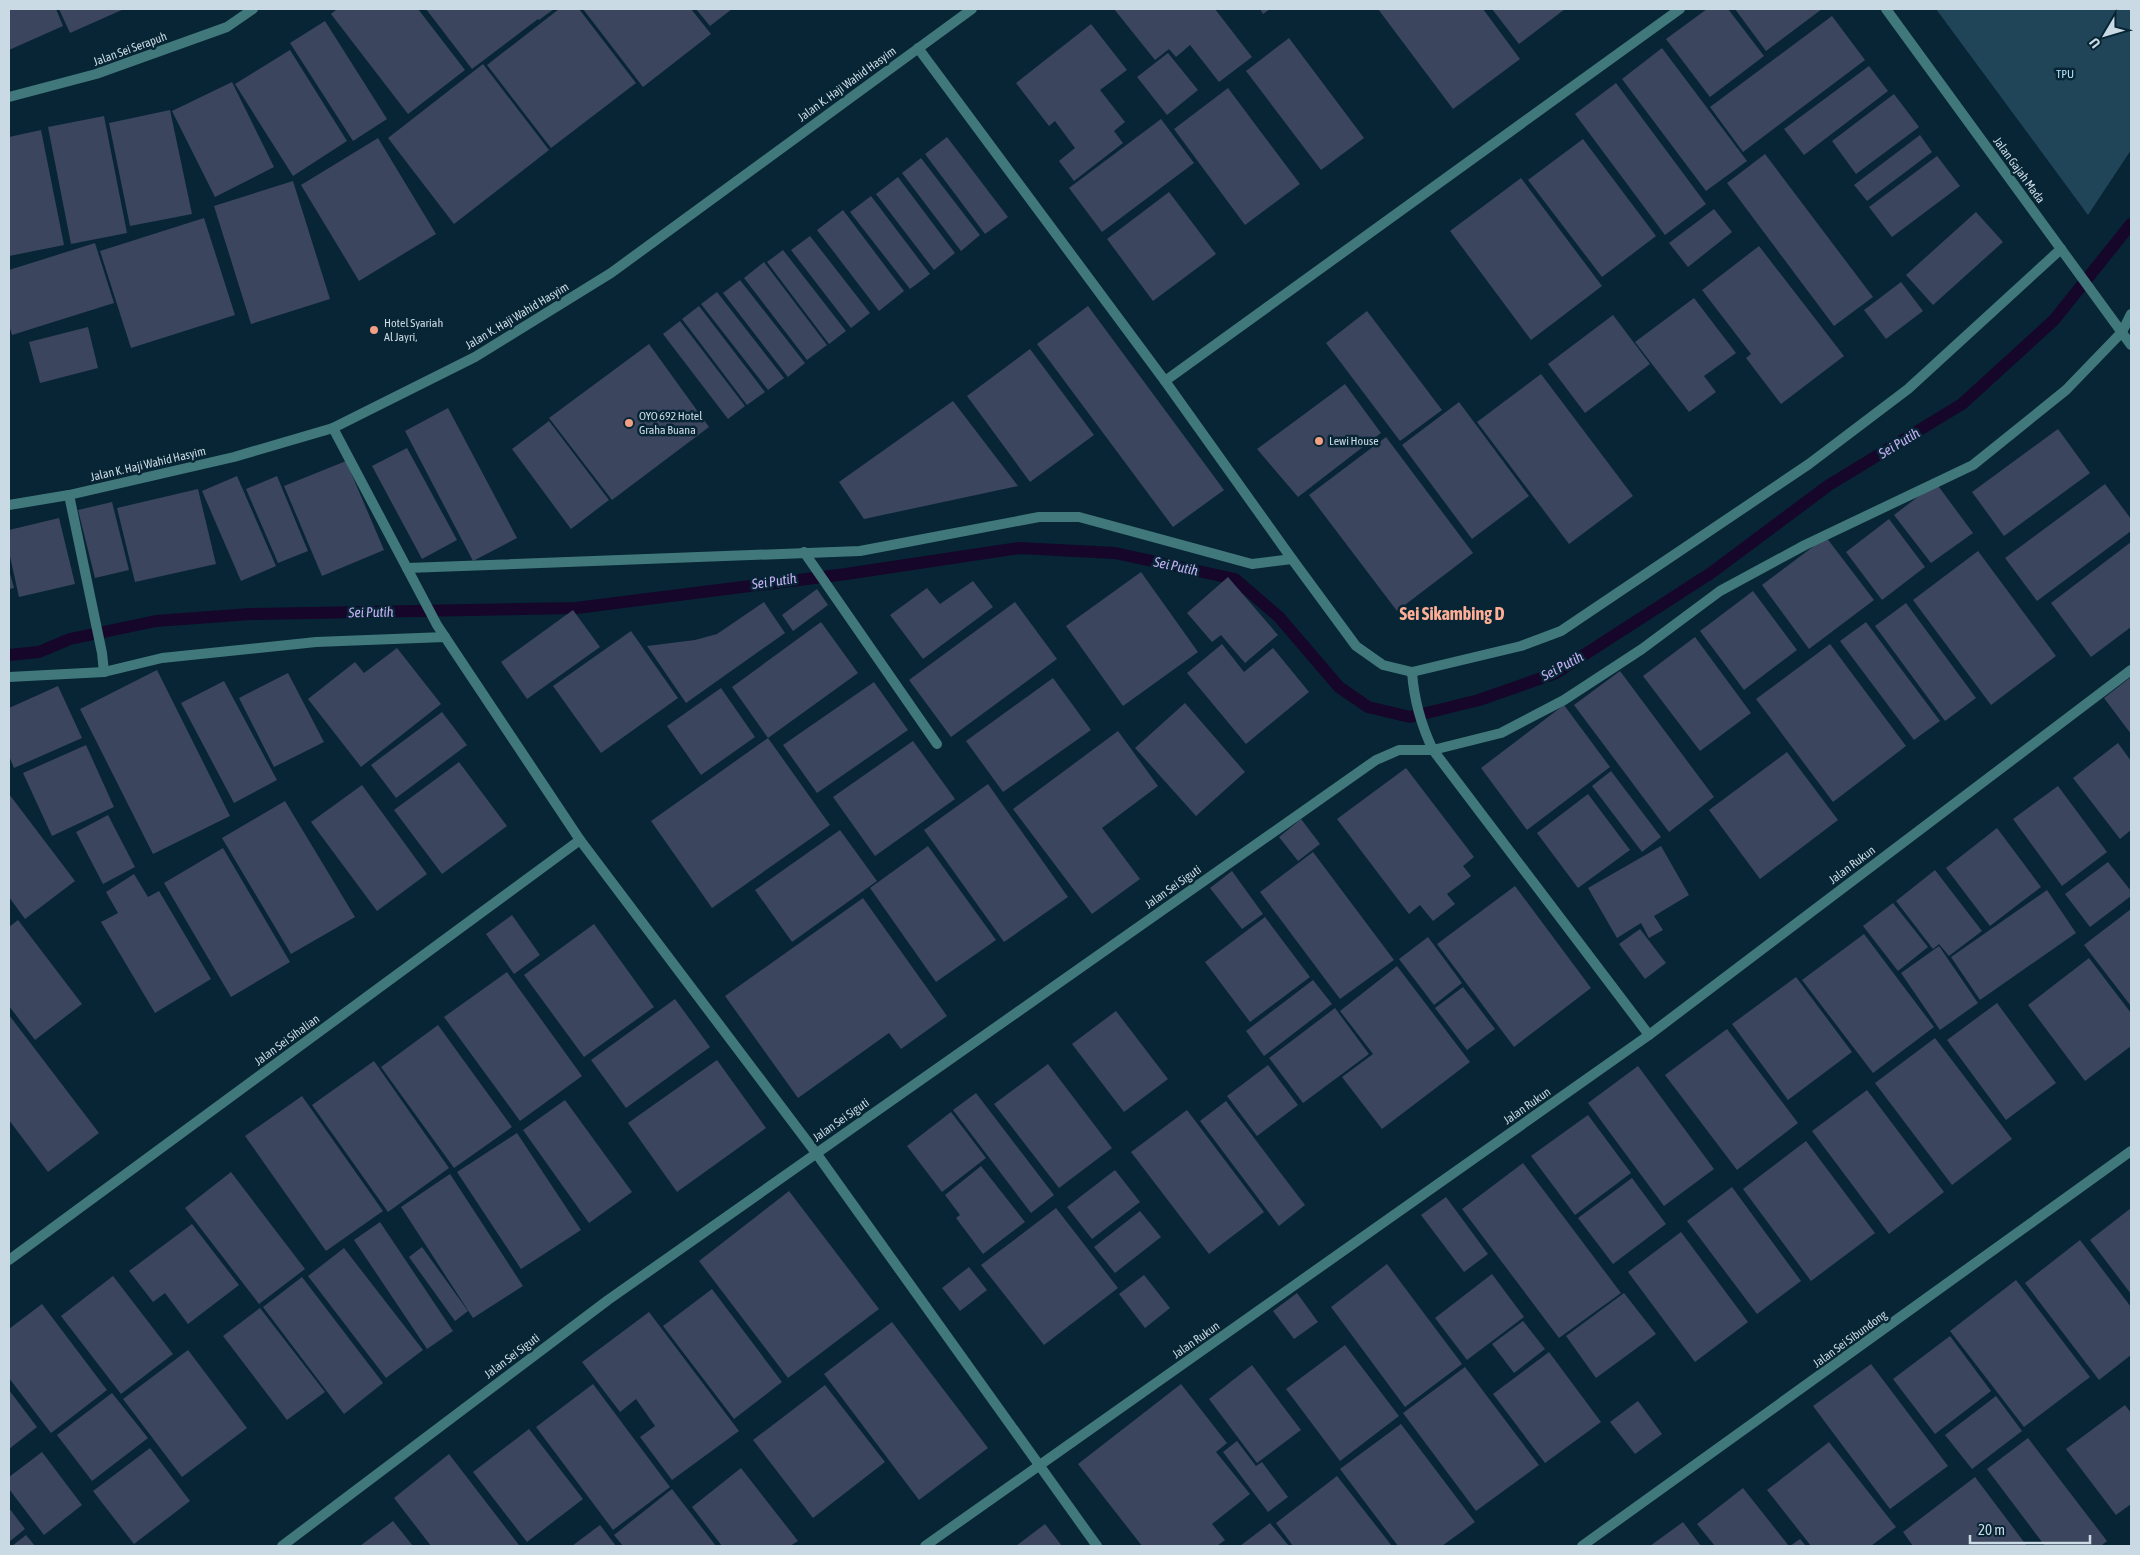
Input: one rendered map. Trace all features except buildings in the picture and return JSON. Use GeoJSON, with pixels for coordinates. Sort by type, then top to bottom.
{"type":"FeatureCollection","features":[{"type":"Feature","properties":{"kind":"street","name":"Jalan Sei Serapuh"},"geometry":{"type":"LineString","coordinates":[[9,97],[96,74],[226,27],[253,9]]}},
{"type":"Feature","properties":{"kind":"street","name":"Jalan K. Haji Wahid Hasyim"},"geometry":{"type":"LineString","coordinates":[[9,504],[69,495],[234,457],[333,428],[475,357],[611,273],[972,9]]}},
{"type":"Feature","properties":{"kind":"street"},"geometry":{"type":"LineString","coordinates":[[1166,381],[1680,9]]}},
{"type":"Feature","properties":{"kind":"street","name":"Jalan Gajah Mada"},"geometry":{"type":"LineString","coordinates":[[1886,9],[2131,345]]}},
{"type":"Feature","properties":{"kind":"street"},"geometry":{"type":"LineString","coordinates":[[918,48],[1166,381],[1356,646],[1383,665],[1412,672],[1521,646],[1561,630],[1809,464],[1908,389],[2061,249]]}},
{"type":"Feature","properties":{"kind":"street","name":"Jalan Sei Siguti"},"geometry":{"type":"LineString","coordinates":[[282,1546],[608,1300],[1376,760],[1398,750],[1433,750],[1501,733],[1556,704],[1642,649],[1720,591],[1805,545],[1973,465],[2066,390],[2122,332],[2131,314]]}},
{"type":"Feature","properties":{"kind":"street"},"geometry":{"type":"LineString","coordinates":[[333,428],[437,626],[580,840],[816,1153],[1097,1546]]}},
{"type":"Feature","properties":{"kind":"street"},"geometry":{"type":"LineString","coordinates":[[69,495],[94,612],[104,672]]}},
{"type":"Feature","properties":{"kind":"street"},"geometry":{"type":"LineString","coordinates":[[407,568],[807,557],[860,551],[1039,517],[1079,517],[1252,564],[1292,559]]}},
{"type":"Feature","properties":{"kind":"street"},"geometry":{"type":"LineString","coordinates":[[807,557],[937,744]]}},
{"type":"Feature","properties":{"kind":"street"},"geometry":{"type":"LineString","coordinates":[[9,677],[104,672],[162,658],[316,642],[445,637]]}},
{"type":"Feature","properties":{"kind":"street","name":"Jalan Rukun"},"geometry":{"type":"LineString","coordinates":[[925,1546],[1649,1035],[2131,670]]}},
{"type":"Feature","properties":{"kind":"street"},"geometry":{"type":"LineString","coordinates":[[1412,672],[1414,695],[1424,731],[1433,750],[1649,1035]]}},
{"type":"Feature","properties":{"kind":"street","name":"Jalan Sei Sihalian"},"geometry":{"type":"LineString","coordinates":[[9,1260],[580,840]]}},
{"type":"Feature","properties":{"kind":"street","name":"Jalan Sei Sibundong"},"geometry":{"type":"LineString","coordinates":[[1582,1546],[2131,1151]]}},
{"type":"Feature","properties":{"kind":"green space","name":"TPU"},"geometry":{"type":"Polygon","coordinates":[[[1936,9],[2131,9],[2131,150],[2088,215],[1936,9]]]}},
{"type":"Feature","properties":{"kind":"waterway","name":"Sei Putih"},"geometry":{"type":"LineString","coordinates":[[9,655],[39,652],[70,639],[156,621],[250,614],[576,608],[846,574],[1019,548],[1115,553],[1235,579],[1279,617],[1339,687],[1368,707],[1410,717],[1479,700],[1556,673],[1711,573],[1829,485],[1962,404],[2054,320],[2131,224]]}},
{"type":"Feature","properties":{"kind":"place","name":"Hotel Syariah Al Jayri,"},"geometry":{"type":"Point","coordinates":[374,330]}},
{"type":"Feature","properties":{"kind":"place","name":"OYO 692 Hotel Graha Buana"},"geometry":{"type":"Point","coordinates":[629,423]}},
{"type":"Feature","properties":{"kind":"place","name":"Lewi House"},"geometry":{"type":"Point","coordinates":[1319,441]}},
{"type":"Feature","properties":{"kind":"district","name":"Sei Sikambing D"},"geometry":{"type":"Point","coordinates":[1452,614]}}]}
